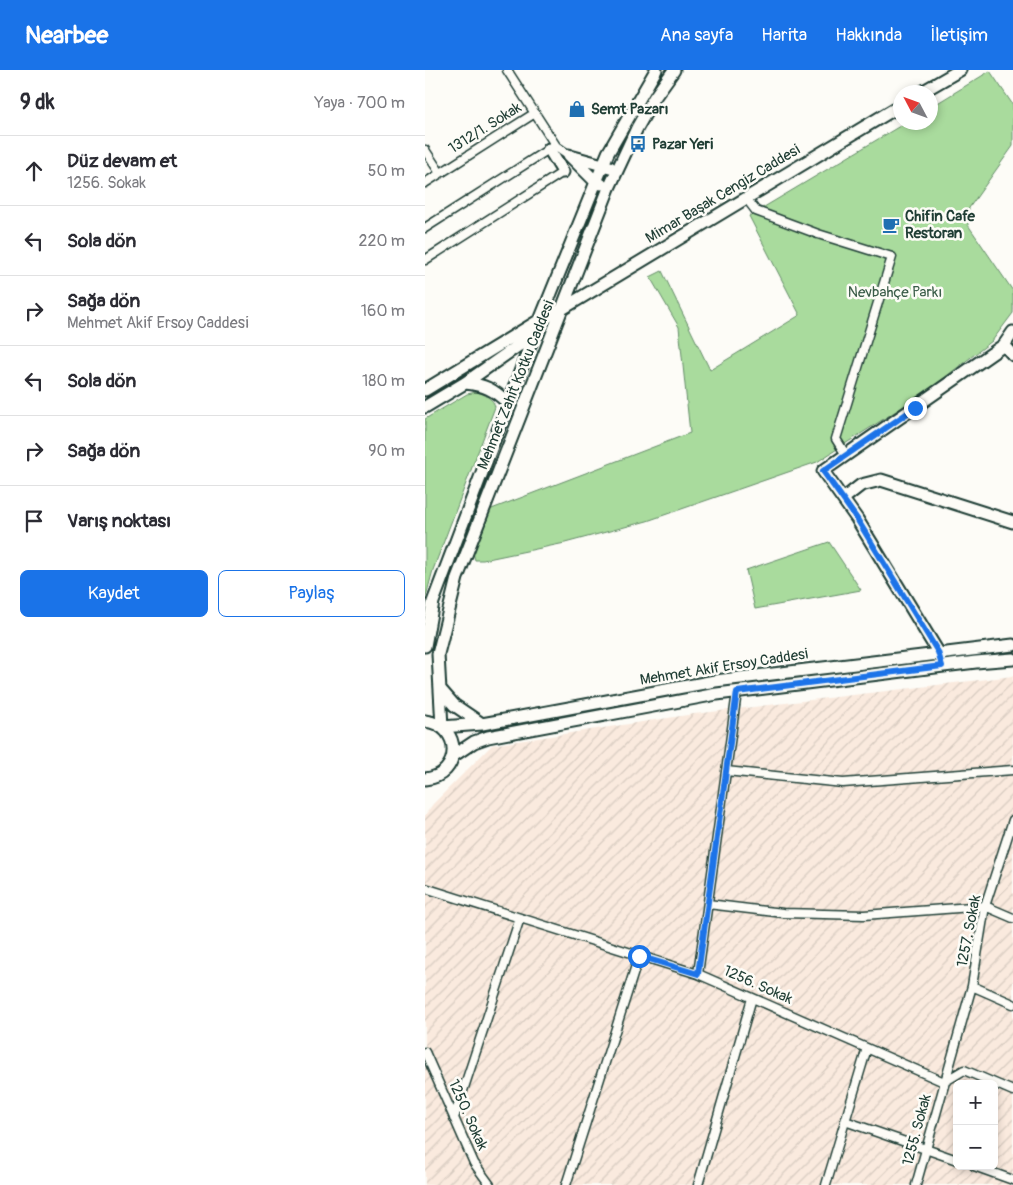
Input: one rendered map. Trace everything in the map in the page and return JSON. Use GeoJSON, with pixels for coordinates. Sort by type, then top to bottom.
{"type":"FeatureCollection","features":[{"type":"Feature","properties":{"kind":"main road","name":"Mehmet Zahit Kotku Caddesi"},"geometry":{"type":"LineString","coordinates":[[425,646],[433,602],[540,320],[607,153],[656,70]]}},
{"type":"Feature","properties":{"kind":"main road","name":"Mehmet Zahit Kotku Caddesi"},"geometry":{"type":"LineString","coordinates":[[442,727],[438,654],[457,578],[609,188],[637,128],[654,98],[674,70]]}},
{"type":"Feature","properties":{"kind":"main road"},"geometry":{"type":"LineString","coordinates":[[934,85],[960,70]]}},
{"type":"Feature","properties":{"kind":"main road","name":"Mimar Başak Cengiz Caddesi"},"geometry":{"type":"LineString","coordinates":[[425,390],[893,111]]}},
{"type":"Feature","properties":{"kind":"main road"},"geometry":{"type":"LineString","coordinates":[[549,149],[563,172]]}},
{"type":"Feature","properties":{"kind":"main road"},"geometry":{"type":"LineString","coordinates":[[569,155],[618,170]]}},
{"type":"Feature","properties":{"kind":"main road"},"geometry":{"type":"LineString","coordinates":[[569,155],[596,182],[609,188]]}},
{"type":"Feature","properties":{"kind":"main road"},"geometry":{"type":"LineString","coordinates":[[578,270],[581,280],[593,290]]}},
{"type":"Feature","properties":{"kind":"main road","name":"Mimar Başak Cengiz Caddesi"},"geometry":{"type":"LineString","coordinates":[[425,407],[465,383],[534,335],[562,309]]}},
{"type":"Feature","properties":{"kind":"main road"},"geometry":{"type":"LineString","coordinates":[[942,666],[938,652],[823,471],[1004,345],[1013,332]]}},
{"type":"Feature","properties":{"kind":"main road"},"geometry":{"type":"LineString","coordinates":[[1004,345],[1013,355]]}},
{"type":"Feature","properties":{"kind":"main road"},"geometry":{"type":"LineString","coordinates":[[465,383],[479,384],[490,388],[508,403]]}},
{"type":"Feature","properties":{"kind":"main road"},"geometry":{"type":"LineString","coordinates":[[843,500],[861,485],[881,480],[1013,522]]}},
{"type":"Feature","properties":{"kind":"main road","name":"Mehmet Akif Ersoy Caddesi"},"geometry":{"type":"LineString","coordinates":[[442,727],[482,724],[715,681],[1013,644]]}},
{"type":"Feature","properties":{"kind":"main road","name":"Mehmet Akif Ersoy Caddesi"},"geometry":{"type":"LineString","coordinates":[[429,778],[446,769],[453,756],[474,742],[488,737],[737,692],[1013,659]]}},
{"type":"Feature","properties":{"kind":"main road"},"geometry":{"type":"LineString","coordinates":[[440,689],[454,705],[482,724]]}},
{"type":"Feature","properties":{"kind":"main road"},"geometry":{"type":"LineString","coordinates":[[425,721],[442,727],[452,740],[453,756]]}},
{"type":"Feature","properties":{"kind":"main road"},"geometry":{"type":"LineString","coordinates":[[425,789],[429,778]]}},
{"type":"Feature","properties":{"kind":"street"},"geometry":{"type":"LineString","coordinates":[[507,70],[556,146],[569,155]]}},
{"type":"Feature","properties":{"kind":"street","name":"1312/1. Sokak"},"geometry":{"type":"LineString","coordinates":[[425,183],[535,113]]}},
{"type":"Feature","properties":{"kind":"street"},"geometry":{"type":"LineString","coordinates":[[425,228],[549,149]]}},
{"type":"Feature","properties":{"kind":"street"},"geometry":{"type":"LineString","coordinates":[[425,150],[440,173]]}},
{"type":"Feature","properties":{"kind":"street"},"geometry":{"type":"LineString","coordinates":[[425,260],[563,172]]}},
{"type":"Feature","properties":{"kind":"street"},"geometry":{"type":"LineString","coordinates":[[746,198],[756,211],[818,234],[893,257],[836,439],[846,455]]}},
{"type":"Feature","properties":{"kind":"street"},"geometry":{"type":"LineString","coordinates":[[698,974],[737,692]]}},
{"type":"Feature","properties":{"kind":"street"},"geometry":{"type":"LineString","coordinates":[[726,771],[843,782],[1013,770]]}},
{"type":"Feature","properties":{"kind":"street","name":"1257. Sokak"},"geometry":{"type":"LineString","coordinates":[[1013,820],[1010,840],[985,906],[972,986],[1013,1004]]}},
{"type":"Feature","properties":{"kind":"street","name":"1256. Sokak"},"geometry":{"type":"LineString","coordinates":[[425,888],[698,974],[944,1082]]}},
{"type":"Feature","properties":{"kind":"street"},"geometry":{"type":"LineString","coordinates":[[708,904],[783,913],[864,915],[985,906],[1013,918]]}},
{"type":"Feature","properties":{"kind":"street"},"geometry":{"type":"LineString","coordinates":[[454,1118],[521,918]]}},
{"type":"Feature","properties":{"kind":"street"},"geometry":{"type":"LineString","coordinates":[[566,1185],[639,956]]}},
{"type":"Feature","properties":{"kind":"street","name":"1255. Sokak"},"geometry":{"type":"LineString","coordinates":[[916,1185],[972,986]]}},
{"type":"Feature","properties":{"kind":"street"},"geometry":{"type":"LineString","coordinates":[[698,1185],[752,998]]}},
{"type":"Feature","properties":{"kind":"street"},"geometry":{"type":"LineString","coordinates":[[826,1185],[867,1048]]}},
{"type":"Feature","properties":{"kind":"street","name":"1250. Sokak"},"geometry":{"type":"LineString","coordinates":[[425,1052],[474,1163],[490,1185]]}},
{"type":"Feature","properties":{"kind":"street"},"geometry":{"type":"LineString","coordinates":[[944,1082],[964,1070],[1013,1091]]}},
{"type":"Feature","properties":{"kind":"street"},"geometry":{"type":"LineString","coordinates":[[845,1121],[953,1159]]}},
{"type":"Feature","properties":{"kind":"street"},"geometry":{"type":"LineString","coordinates":[[984,1170],[1013,1180]]}},
{"type":"Feature","properties":{"kind":"shaded area"},"geometry":{"type":"Polygon","coordinates":[[[1013,676],[1013,1185],[425,1185],[425,815],[433,804],[492,745],[694,714],[1013,676]]]}},
{"type":"Feature","properties":{"kind":"green space","name":"Nevbahçe Parkı"},"geometry":{"type":"Polygon","coordinates":[[[990,71],[1013,105],[1013,146],[969,208],[968,225],[1013,291],[1013,313],[992,341],[927,391],[817,462],[647,521],[565,543],[475,560],[473,553],[489,510],[690,433],[679,327],[650,277],[662,271],[710,370],[800,315],[749,216],[893,130],[938,130],[938,103],[990,71]]]}},
{"type":"Feature","properties":{"kind":"green space"},"geometry":{"type":"Polygon","coordinates":[[[477,392],[491,399],[495,407],[433,570],[425,600],[425,419],[467,394],[477,392]]]}},
{"type":"Feature","properties":{"kind":"green space"},"geometry":{"type":"Polygon","coordinates":[[[829,542],[861,590],[755,609],[746,570],[829,542]]]}},
{"type":"Feature","properties":{"kind":"place","name":"Semt Pazarı"},"geometry":{"type":"Point","coordinates":[577,109]}},
{"type":"Feature","properties":{"kind":"place","name":"Pazar Yeri"},"geometry":{"type":"Point","coordinates":[638,144]}},
{"type":"Feature","properties":{"kind":"place","name":"Chifin Cafe Restoran"},"geometry":{"type":"Point","coordinates":[891,225]}},
{"type":"Feature","properties":{"kind":"route"},"geometry":{"type":"LineString","coordinates":[[639,956],[698,974],[737,692],[942,666],[938,652],[857,519],[823,471],[915,408]]}}]}
